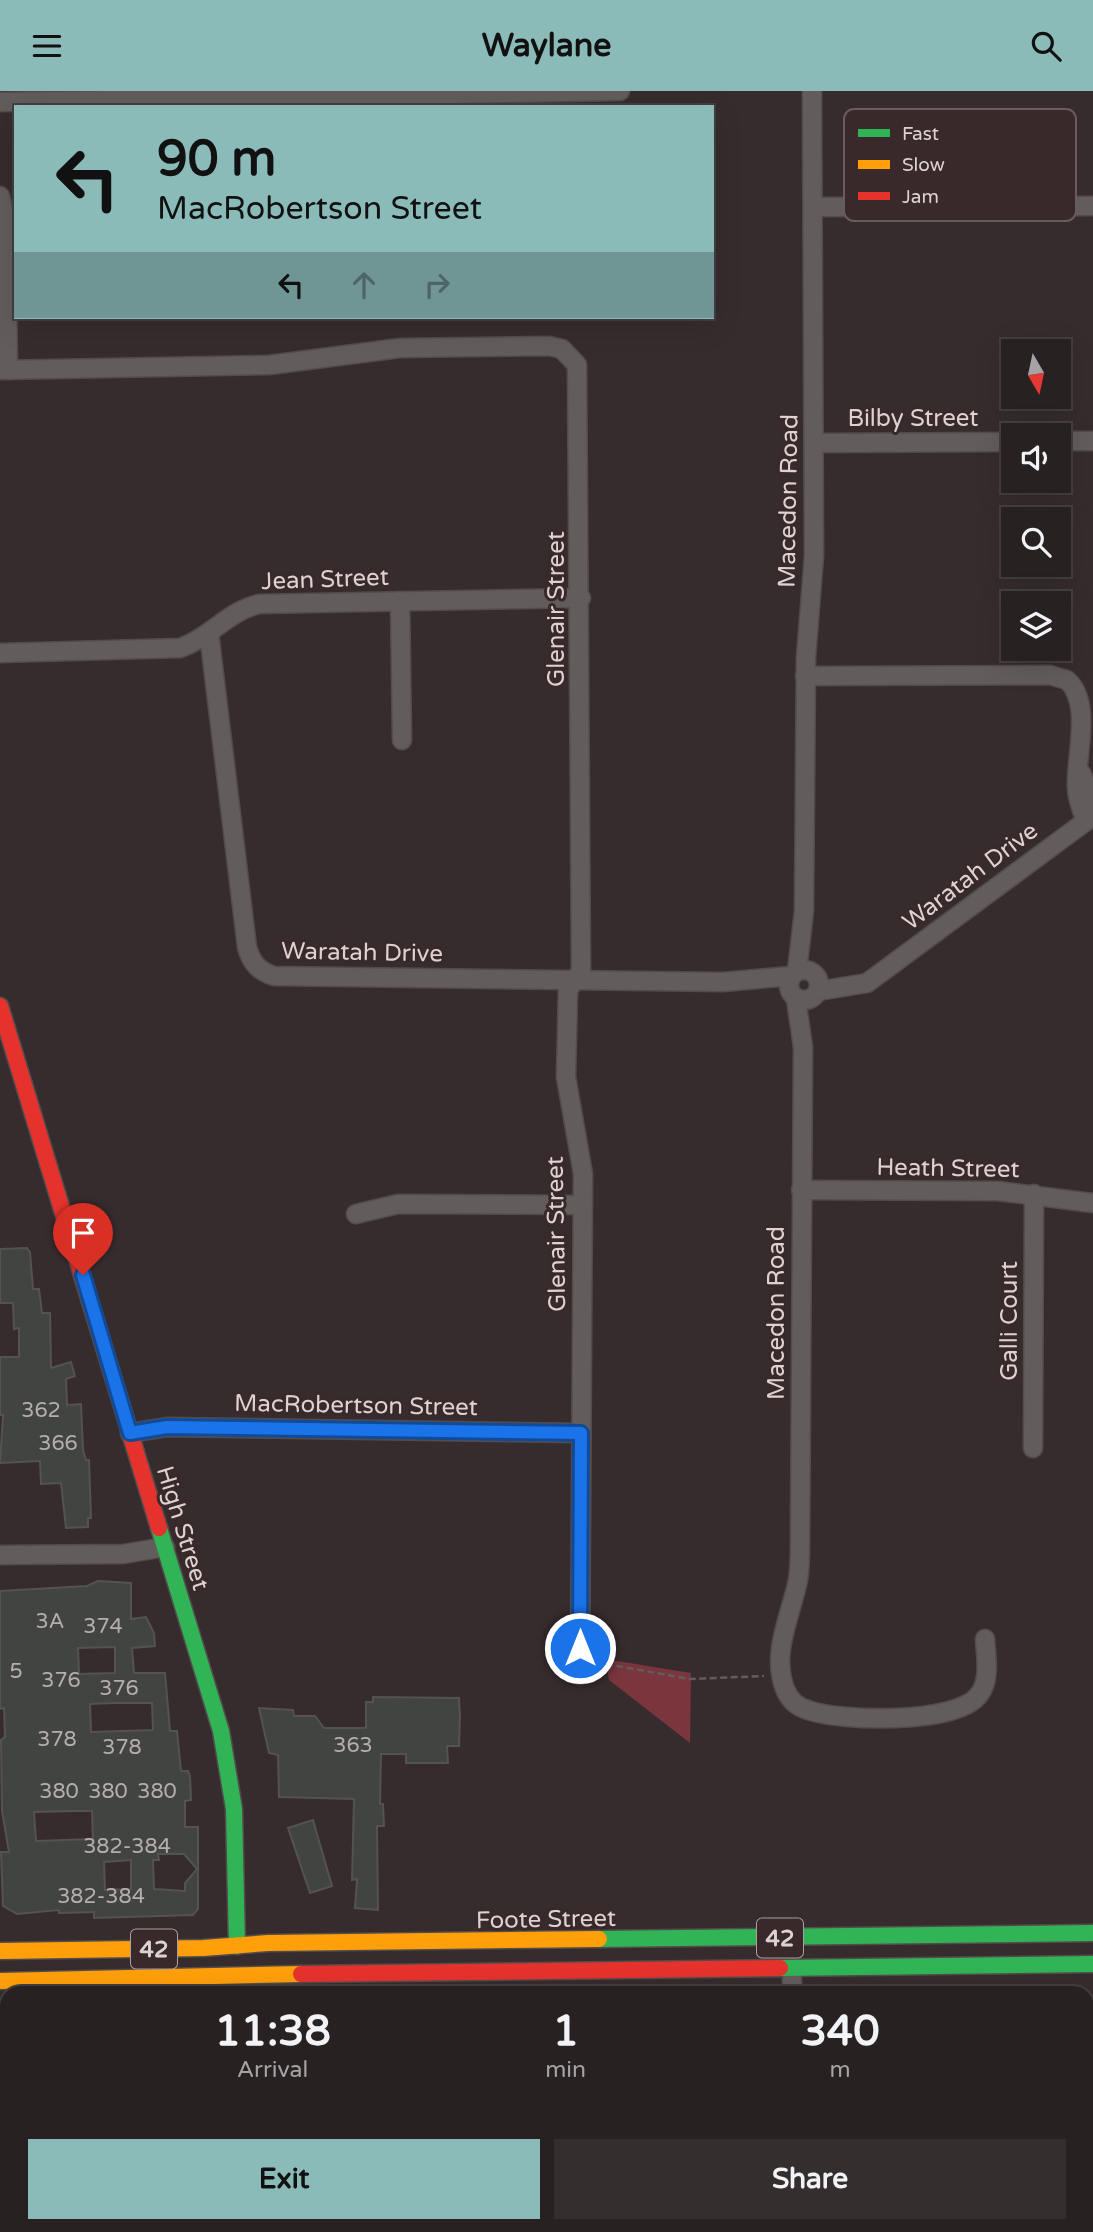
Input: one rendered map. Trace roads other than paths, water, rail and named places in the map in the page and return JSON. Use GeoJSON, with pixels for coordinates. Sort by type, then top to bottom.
{"type":"FeatureCollection","features":[{"type":"Feature","properties":{"kind":"main road","name":"High Street"},"geometry":{"type":"LineString","coordinates":[[0,1006],[221,1731],[229,1770],[236,1848],[237,1985]]}},
{"type":"Feature","properties":{"kind":"main road","name":"Foote Street"},"geometry":{"type":"LineString","coordinates":[[0,1951],[1093,1933]]}},
{"type":"Feature","properties":{"kind":"main road","name":"42"},"geometry":{"type":"LineString","coordinates":[[0,1981],[237,1985],[792,1969],[1093,1964]]}},
{"type":"Feature","properties":{"kind":"street"},"geometry":{"type":"LineString","coordinates":[[0,102],[248,94],[620,91]]}},
{"type":"Feature","properties":{"kind":"street","name":"Macedon Road"},"geometry":{"type":"LineString","coordinates":[[812,91],[814,569],[805,676],[798,1580],[782,1641],[782,1675],[793,1702],[808,1711],[870,1717],[940,1712],[964,1706],[979,1695],[986,1678],[985,1639]]}},
{"type":"Feature","properties":{"kind":"street"},"geometry":{"type":"LineString","coordinates":[[0,196],[6,224],[4,370]]}},
{"type":"Feature","properties":{"kind":"street"},"geometry":{"type":"LineString","coordinates":[[813,207],[844,207]]}},
{"type":"Feature","properties":{"kind":"street","name":"Glenair Street"},"geometry":{"type":"LineString","coordinates":[[4,370],[269,365],[413,348],[549,346],[562,349],[574,358],[579,373],[582,971],[568,990],[566,1077],[582,1163],[583,1205],[580,1675]]}},
{"type":"Feature","properties":{"kind":"street"},"geometry":{"type":"LineString","coordinates":[[1071,441],[1093,441]]}},
{"type":"Feature","properties":{"kind":"street","name":"Bilby Street"},"geometry":{"type":"LineString","coordinates":[[814,443],[1001,442]]}},
{"type":"Feature","properties":{"kind":"street","name":"Jean Street"},"geometry":{"type":"LineString","coordinates":[[0,653],[180,648],[209,633],[240,610],[259,604],[581,598]]}},
{"type":"Feature","properties":{"kind":"street"},"geometry":{"type":"LineString","coordinates":[[400,601],[402,740]]}},
{"type":"Feature","properties":{"kind":"street","name":"Waratah Drive"},"geometry":{"type":"LineString","coordinates":[[209,633],[247,947],[256,966],[274,976],[723,982],[858,987],[877,976],[1089,818]]}},
{"type":"Feature","properties":{"kind":"street"},"geometry":{"type":"LineString","coordinates":[[805,676],[1060,677],[1073,685],[1079,700],[1080,770],[1076,787],[1089,818]]}},
{"type":"Feature","properties":{"kind":"street"},"geometry":{"type":"LineString","coordinates":[[1080,770],[1093,800]]}},
{"type":"Feature","properties":{"kind":"street","name":"Heath Street"},"geometry":{"type":"LineString","coordinates":[[801,1190],[998,1191],[1093,1203]]}},
{"type":"Feature","properties":{"kind":"street","name":"Galli Court"},"geometry":{"type":"LineString","coordinates":[[1033,1448],[1034,1194]]}},
{"type":"Feature","properties":{"kind":"street"},"geometry":{"type":"LineString","coordinates":[[356,1213],[398,1204],[583,1205]]}},
{"type":"Feature","properties":{"kind":"street","name":"MacRobertson Street"},"geometry":{"type":"LineString","coordinates":[[130,1433],[167,1427],[581,1433]]}},
{"type":"Feature","properties":{"kind":"street"},"geometry":{"type":"LineString","coordinates":[[0,1555],[123,1554],[165,1547]]}},
{"type":"Feature","properties":{"kind":"street"},"geometry":{"type":"LineString","coordinates":[[792,1969],[792,1986]]}}]}
